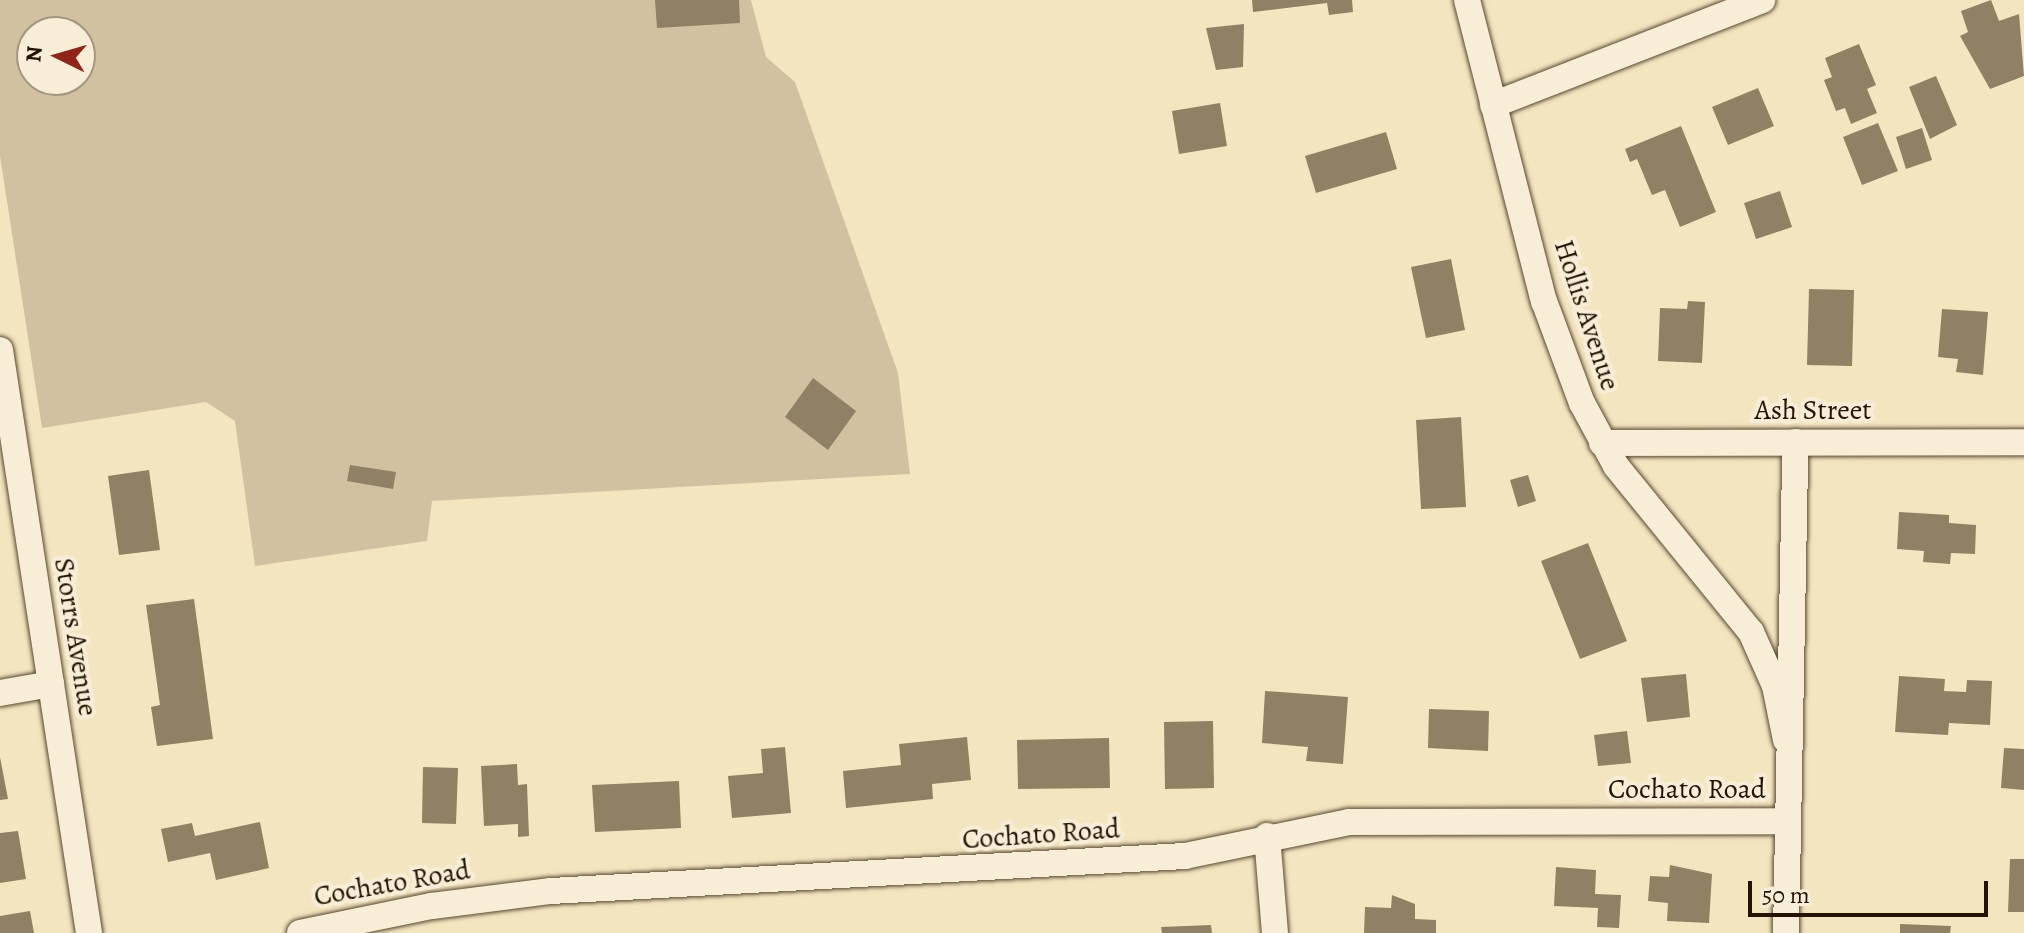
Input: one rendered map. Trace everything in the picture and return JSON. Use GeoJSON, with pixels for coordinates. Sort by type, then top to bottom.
{"type":"FeatureCollection","features":[{"type":"Feature","properties":{"kind":"street","name":"Hollis Avenue"},"geometry":{"type":"LineString","coordinates":[[1467,0],[1552,327],[1602,443],[1751,632],[1775,686],[1786,740]]}},
{"type":"Feature","properties":{"kind":"street"},"geometry":{"type":"LineString","coordinates":[[1493,105],[1762,0]]}},
{"type":"Feature","properties":{"kind":"street","name":"Storrs Avenue"},"geometry":{"type":"LineString","coordinates":[[0,350],[89,933]]}},
{"type":"Feature","properties":{"kind":"street","name":"Hollis Avenue"},"geometry":{"type":"LineString","coordinates":[[1786,933],[1786,740],[1795,442]]}},
{"type":"Feature","properties":{"kind":"street","name":"Ash Street"},"geometry":{"type":"LineString","coordinates":[[1602,443],[2024,442]]}},
{"type":"Feature","properties":{"kind":"street"},"geometry":{"type":"LineString","coordinates":[[0,693],[51,684]]}},
{"type":"Feature","properties":{"kind":"street","name":"Cochato Road"},"geometry":{"type":"LineString","coordinates":[[300,933],[432,906],[551,891],[1159,858],[1267,836],[1378,821],[1786,821]]}},
{"type":"Feature","properties":{"kind":"street"},"geometry":{"type":"LineString","coordinates":[[1267,836],[1275,933]]}},
{"type":"Feature","properties":{"kind":"shaded area"},"geometry":{"type":"Polygon","coordinates":[[[0,0],[751,0],[766,57],[795,82],[898,373],[910,474],[432,501],[427,541],[255,566],[235,421],[206,402],[42,428],[0,156],[0,0]]]}},
{"type":"Feature","properties":{"kind":"building"},"geometry":{"type":"Polygon","coordinates":[[[655,0],[739,0],[740,23],[657,28],[655,0]]]}},
{"type":"Feature","properties":{"kind":"building"},"geometry":{"type":"Polygon","coordinates":[[[1252,0],[1352,0],[1353,12],[1329,15],[1327,3],[1253,12],[1252,0]]]}},
{"type":"Feature","properties":{"kind":"building"},"geometry":{"type":"Polygon","coordinates":[[[1991,0],[1999,21],[2019,14],[2024,76],[1990,89],[1960,36],[1968,32],[1961,11],[1991,0]]]}},
{"type":"Feature","properties":{"kind":"building"},"geometry":{"type":"Polygon","coordinates":[[[1244,24],[1243,67],[1216,70],[1206,28],[1244,24]]]}},
{"type":"Feature","properties":{"kind":"building"},"geometry":{"type":"Polygon","coordinates":[[[1859,44],[1876,85],[1867,89],[1877,113],[1851,124],[1845,108],[1836,111],[1824,80],[1832,77],[1825,58],[1859,44]]]}},
{"type":"Feature","properties":{"kind":"building"},"geometry":{"type":"Polygon","coordinates":[[[1936,76],[1957,125],[1930,139],[1909,87],[1936,76]]]}},
{"type":"Feature","properties":{"kind":"building"},"geometry":{"type":"Polygon","coordinates":[[[1758,88],[1774,126],[1728,145],[1712,107],[1758,88]]]}},
{"type":"Feature","properties":{"kind":"building"},"geometry":{"type":"Polygon","coordinates":[[[1220,103],[1227,146],[1179,154],[1172,111],[1220,103]]]}},
{"type":"Feature","properties":{"kind":"building"},"geometry":{"type":"Polygon","coordinates":[[[1878,123],[1898,171],[1862,185],[1843,137],[1878,123]]]}},
{"type":"Feature","properties":{"kind":"building"},"geometry":{"type":"Polygon","coordinates":[[[1681,126],[1716,212],[1680,227],[1665,190],[1652,195],[1637,159],[1630,162],[1625,149],[1681,126]]]}},
{"type":"Feature","properties":{"kind":"building"},"geometry":{"type":"Polygon","coordinates":[[[1922,128],[1932,160],[1906,169],[1896,137],[1922,128]]]}},
{"type":"Feature","properties":{"kind":"building"},"geometry":{"type":"Polygon","coordinates":[[[1386,132],[1397,169],[1316,193],[1305,156],[1386,132]]]}},
{"type":"Feature","properties":{"kind":"building"},"geometry":{"type":"Polygon","coordinates":[[[1780,191],[1792,227],[1756,239],[1744,203],[1780,191]]]}},
{"type":"Feature","properties":{"kind":"building"},"geometry":{"type":"Polygon","coordinates":[[[1451,259],[1465,330],[1426,338],[1411,267],[1451,259]]]}},
{"type":"Feature","properties":{"kind":"building"},"geometry":{"type":"Polygon","coordinates":[[[1809,289],[1854,290],[1852,366],[1807,365],[1809,289]]]}},
{"type":"Feature","properties":{"kind":"building"},"geometry":{"type":"Polygon","coordinates":[[[1688,301],[1705,302],[1702,363],[1658,361],[1660,308],[1687,309],[1688,301]]]}},
{"type":"Feature","properties":{"kind":"building"},"geometry":{"type":"Polygon","coordinates":[[[1942,309],[1988,312],[1983,375],[1956,372],[1958,359],[1938,357],[1942,309]]]}},
{"type":"Feature","properties":{"kind":"building"},"geometry":{"type":"Polygon","coordinates":[[[813,378],[856,411],[828,450],[785,417],[813,378]]]}},
{"type":"Feature","properties":{"kind":"building"},"geometry":{"type":"Polygon","coordinates":[[[1461,417],[1466,507],[1421,509],[1416,420],[1461,417]]]}},
{"type":"Feature","properties":{"kind":"building"},"geometry":{"type":"Polygon","coordinates":[[[350,465],[396,472],[393,489],[347,481],[350,465]]]}},
{"type":"Feature","properties":{"kind":"building"},"geometry":{"type":"Polygon","coordinates":[[[149,470],[160,550],[119,555],[108,476],[149,470]]]}},
{"type":"Feature","properties":{"kind":"building"},"geometry":{"type":"Polygon","coordinates":[[[1528,475],[1536,501],[1518,507],[1510,480],[1528,475]]]}},
{"type":"Feature","properties":{"kind":"building"},"geometry":{"type":"Polygon","coordinates":[[[1899,512],[1949,515],[1949,523],[1976,525],[1975,554],[1951,553],[1950,564],[1923,562],[1924,551],[1897,549],[1899,512]]]}},
{"type":"Feature","properties":{"kind":"building"},"geometry":{"type":"Polygon","coordinates":[[[1588,543],[1627,641],[1580,659],[1541,561],[1588,543]]]}},
{"type":"Feature","properties":{"kind":"building"},"geometry":{"type":"Polygon","coordinates":[[[194,599],[213,739],[157,746],[151,707],[160,705],[146,605],[194,599]]]}},
{"type":"Feature","properties":{"kind":"building"},"geometry":{"type":"Polygon","coordinates":[[[1686,674],[1690,717],[1647,722],[1641,678],[1686,674]]]}},
{"type":"Feature","properties":{"kind":"building"},"geometry":{"type":"Polygon","coordinates":[[[1899,676],[1945,679],[1944,691],[1966,692],[1967,680],[1992,681],[1990,725],[1949,723],[1948,735],[1895,732],[1899,676]]]}},
{"type":"Feature","properties":{"kind":"building"},"geometry":{"type":"Polygon","coordinates":[[[1265,691],[1348,697],[1343,764],[1306,761],[1308,747],[1262,743],[1265,691]]]}},
{"type":"Feature","properties":{"kind":"building"},"geometry":{"type":"Polygon","coordinates":[[[1429,709],[1489,711],[1488,751],[1428,748],[1429,709]]]}},
{"type":"Feature","properties":{"kind":"building"},"geometry":{"type":"Polygon","coordinates":[[[1213,721],[1214,788],[1165,789],[1164,722],[1213,721]]]}},
{"type":"Feature","properties":{"kind":"building"},"geometry":{"type":"Polygon","coordinates":[[[1627,731],[1631,763],[1598,766],[1594,735],[1627,731]]]}},
{"type":"Feature","properties":{"kind":"building"},"geometry":{"type":"Polygon","coordinates":[[[967,737],[971,780],[932,784],[933,799],[846,808],[843,771],[901,765],[899,744],[967,737]]]}},
{"type":"Feature","properties":{"kind":"building"},"geometry":{"type":"Polygon","coordinates":[[[1109,738],[1110,788],[1018,789],[1017,740],[1109,738]]]}},
{"type":"Feature","properties":{"kind":"building"},"geometry":{"type":"Polygon","coordinates":[[[785,747],[791,813],[732,818],[728,776],[763,773],[761,749],[785,747]]]}},
{"type":"Feature","properties":{"kind":"building"},"geometry":{"type":"Polygon","coordinates":[[[2004,748],[2024,749],[2024,790],[2001,788],[2004,748]]]}},
{"type":"Feature","properties":{"kind":"building"},"geometry":{"type":"Polygon","coordinates":[[[0,757],[8,799],[0,800],[0,757]]]}},
{"type":"Feature","properties":{"kind":"building"},"geometry":{"type":"Polygon","coordinates":[[[517,764],[518,785],[527,784],[529,836],[518,837],[518,824],[484,826],[481,766],[517,764]]]}},
{"type":"Feature","properties":{"kind":"building"},"geometry":{"type":"Polygon","coordinates":[[[423,767],[458,768],[456,824],[422,823],[423,767]]]}},
{"type":"Feature","properties":{"kind":"building"},"geometry":{"type":"Polygon","coordinates":[[[679,781],[681,828],[595,832],[592,785],[679,781]]]}},
{"type":"Feature","properties":{"kind":"building"},"geometry":{"type":"Polygon","coordinates":[[[260,822],[269,868],[216,880],[210,853],[168,862],[161,829],[192,823],[195,836],[260,822]]]}},
{"type":"Feature","properties":{"kind":"building"},"geometry":{"type":"Polygon","coordinates":[[[18,831],[26,879],[0,883],[0,833],[18,831]]]}},
{"type":"Feature","properties":{"kind":"building"},"geometry":{"type":"Polygon","coordinates":[[[2010,859],[2024,859],[2024,912],[2008,912],[2010,859]]]}},
{"type":"Feature","properties":{"kind":"building"},"geometry":{"type":"Polygon","coordinates":[[[1670,865],[1712,874],[1709,923],[1667,921],[1668,903],[1648,901],[1650,876],[1669,877],[1670,865]]]}},
{"type":"Feature","properties":{"kind":"building"},"geometry":{"type":"Polygon","coordinates":[[[1556,867],[1596,870],[1595,894],[1621,895],[1619,928],[1597,927],[1598,908],[1554,906],[1556,867]]]}},
{"type":"Feature","properties":{"kind":"building"},"geometry":{"type":"Polygon","coordinates":[[[1392,895],[1415,904],[1415,919],[1436,920],[1436,933],[1364,933],[1365,907],[1391,908],[1392,895]]]}},
{"type":"Feature","properties":{"kind":"building"},"geometry":{"type":"Polygon","coordinates":[[[30,911],[34,933],[0,933],[0,916],[30,911]]]}},
{"type":"Feature","properties":{"kind":"building"},"geometry":{"type":"Polygon","coordinates":[[[1900,924],[1951,926],[1950,933],[1900,933],[1900,924]]]}},
{"type":"Feature","properties":{"kind":"building"},"geometry":{"type":"Polygon","coordinates":[[[1211,925],[1212,933],[1162,933],[1161,927],[1211,925]]]}}]}
